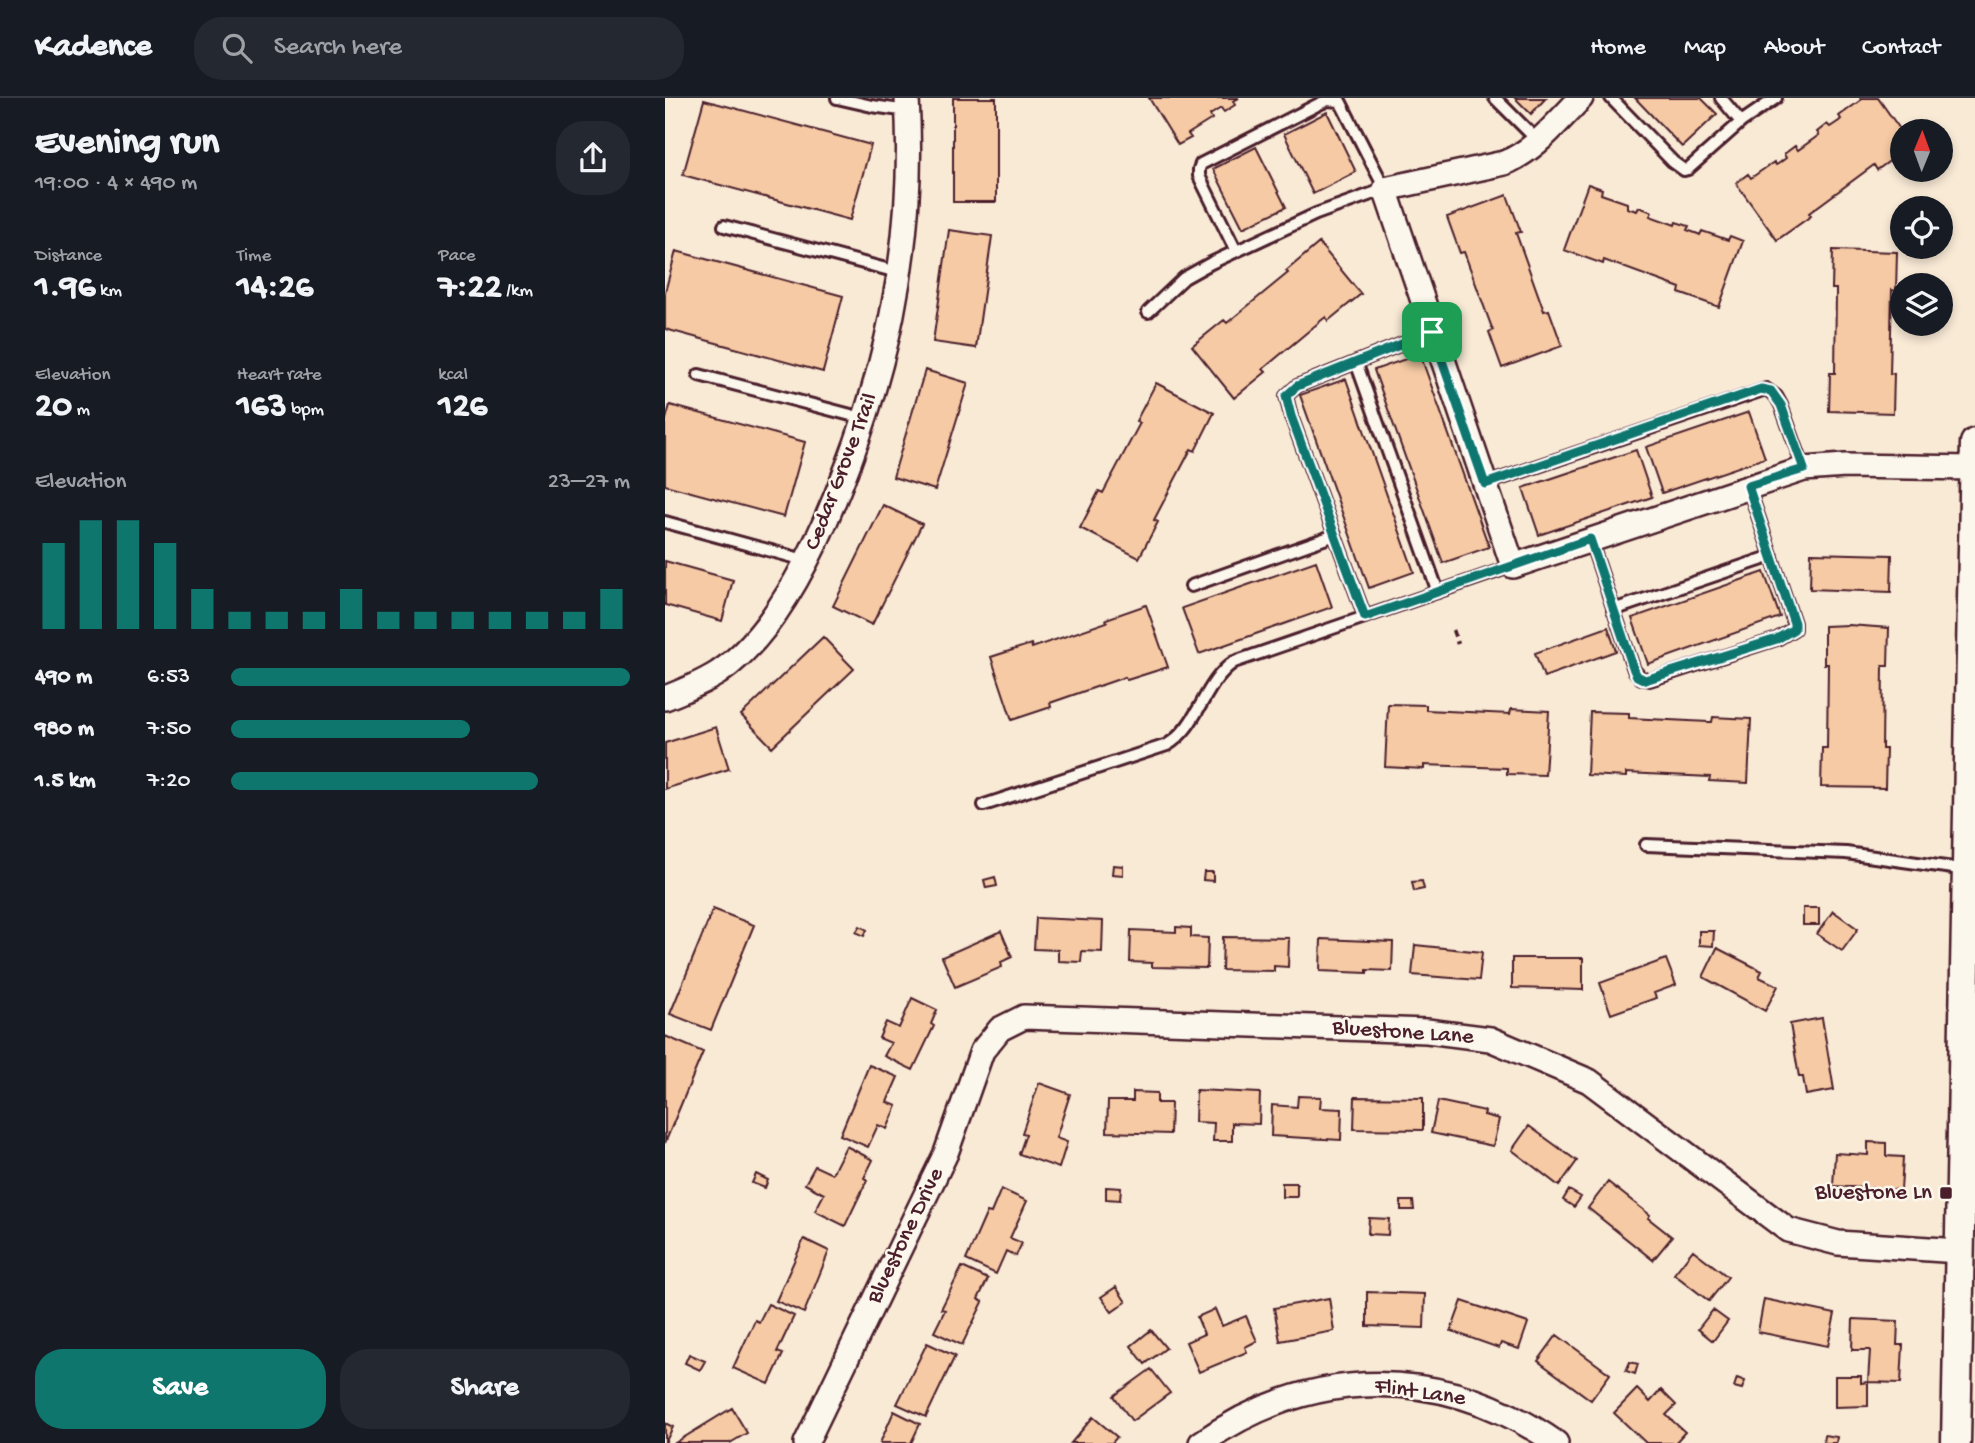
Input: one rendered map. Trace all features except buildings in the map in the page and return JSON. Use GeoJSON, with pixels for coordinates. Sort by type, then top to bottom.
{"type":"FeatureCollection","features":[{"type":"Feature","properties":{"kind":"street"},"geometry":{"type":"LineString","coordinates":[[1581,98],[1524,153],[1504,163],[1385,189],[1513,566],[1804,469],[1845,466],[1974,468]]}},
{"type":"Feature","properties":{"kind":"street","name":"Cedar Grove Trail"},"geometry":{"type":"LineString","coordinates":[[665,698],[719,673],[773,617],[808,561],[850,463],[880,372],[901,273],[905,229],[908,104]]}},
{"type":"Feature","properties":{"kind":"street"},"geometry":{"type":"LineString","coordinates":[[1956,1443],[1969,888],[1975,443]]}},
{"type":"Feature","properties":{"kind":"street","name":"Bluestone Lane"},"geometry":{"type":"LineString","coordinates":[[1000,1028],[1024,1017],[1427,1031],[1490,1040],[1589,1081],[1788,1230],[1838,1243],[1959,1251]]}},
{"type":"Feature","properties":{"kind":"street","name":"Bluestone Drive"},"geometry":{"type":"LineString","coordinates":[[806,1443],[946,1153],[982,1051],[1000,1028]]}},
{"type":"Feature","properties":{"kind":"street","name":"Flint Lane"},"geometry":{"type":"LineString","coordinates":[[1201,1443],[1241,1418],[1278,1401],[1309,1392],[1355,1385],[1394,1385],[1472,1399],[1511,1415],[1556,1443]]}},
{"type":"Feature","properties":{"kind":"lane"},"geometry":{"type":"LineString","coordinates":[[837,98],[864,105],[908,104]]}},
{"type":"Feature","properties":{"kind":"lane"},"geometry":{"type":"LineString","coordinates":[[1495,98],[1538,141]]}},
{"type":"Feature","properties":{"kind":"lane"},"geometry":{"type":"LineString","coordinates":[[1611,98],[1684,170],[1695,164],[1741,122],[1776,98]]}},
{"type":"Feature","properties":{"kind":"lane"},"geometry":{"type":"LineString","coordinates":[[1721,98],[1741,122]]}},
{"type":"Feature","properties":{"kind":"lane"},"geometry":{"type":"LineString","coordinates":[[1148,312],[1184,278],[1236,251],[1316,214],[1385,189],[1340,101],[1328,100],[1319,104],[1205,161],[1199,169],[1199,176],[1236,251]]}},
{"type":"Feature","properties":{"kind":"lane"},"geometry":{"type":"LineString","coordinates":[[724,226],[901,273]]}},
{"type":"Feature","properties":{"kind":"lane"},"geometry":{"type":"LineString","coordinates":[[1365,617],[1286,396],[1297,386],[1432,332]]}},
{"type":"Feature","properties":{"kind":"lane"},"geometry":{"type":"LineString","coordinates":[[1356,362],[1438,592]]}},
{"type":"Feature","properties":{"kind":"lane"},"geometry":{"type":"LineString","coordinates":[[699,375],[866,419]]}},
{"type":"Feature","properties":{"kind":"lane"},"geometry":{"type":"LineString","coordinates":[[1485,484],[1766,389],[1776,396],[1781,405],[1804,469]]}},
{"type":"Feature","properties":{"kind":"lane"},"geometry":{"type":"LineString","coordinates":[[1590,539],[1637,676],[1645,680],[1777,639],[1789,633],[1795,626],[1748,486]]}},
{"type":"Feature","properties":{"kind":"lane"},"geometry":{"type":"LineString","coordinates":[[665,522],[808,561]]}},
{"type":"Feature","properties":{"kind":"lane"},"geometry":{"type":"LineString","coordinates":[[1191,586],[1335,534]]}},
{"type":"Feature","properties":{"kind":"lane"},"geometry":{"type":"LineString","coordinates":[[1613,610],[1772,556]]}},
{"type":"Feature","properties":{"kind":"lane"},"geometry":{"type":"LineString","coordinates":[[984,806],[1167,745],[1186,728],[1223,672],[1234,662],[1513,566]]}},
{"type":"Feature","properties":{"kind":"lane"},"geometry":{"type":"LineString","coordinates":[[1646,845],[1846,853],[1969,888]]}},
{"type":"Feature","properties":{"kind":"path"},"geometry":{"type":"LineString","coordinates":[[1453,630],[1458,644]]}},
{"type":"Feature","properties":{"kind":"place","name":"Bluestone Ln"},"geometry":{"type":"Point","coordinates":[1946,1193]}},
{"type":"Feature","properties":{"kind":"route"},"geometry":{"type":"LineString","coordinates":[[1432,332],[1485,484],[1761,389],[1771,391],[1781,405],[1804,469],[1748,486],[1794,629],[1777,639],[1645,680],[1637,676],[1634,670],[1590,539],[1365,617],[1286,396],[1297,386],[1432,332]]}}]}
